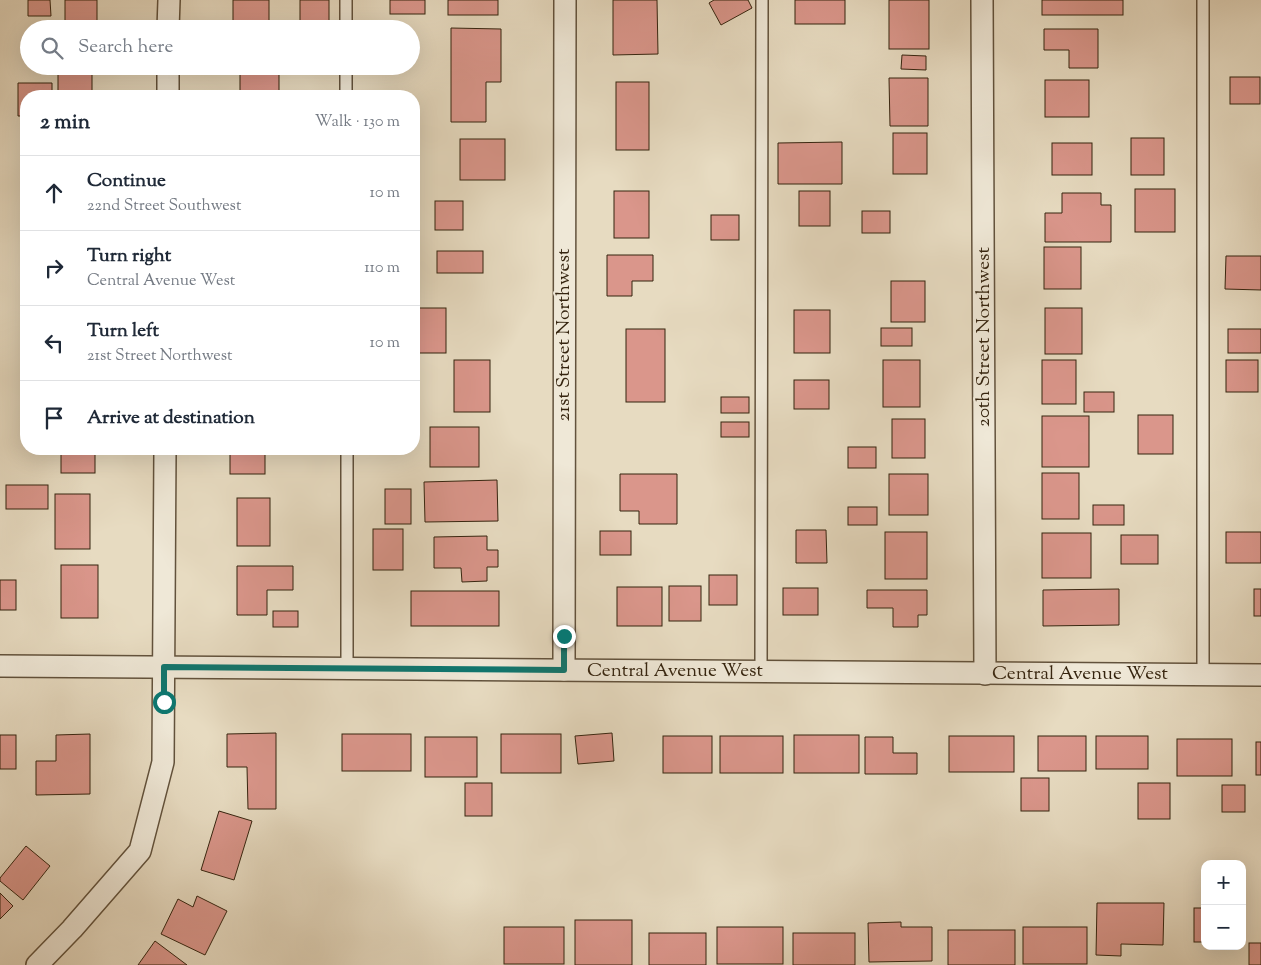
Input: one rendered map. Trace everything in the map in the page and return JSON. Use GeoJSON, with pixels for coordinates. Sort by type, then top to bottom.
{"type":"FeatureCollection","features":[{"type":"Feature","properties":{"kind":"street"},"geometry":{"type":"LineString","coordinates":[[168,0],[168,20]]}},
{"type":"Feature","properties":{"kind":"street","name":"21st Street Northwest"},"geometry":{"type":"LineString","coordinates":[[564,670],[565,0]]}},
{"type":"Feature","properties":{"kind":"street","name":"20th Street Northwest"},"geometry":{"type":"LineString","coordinates":[[982,0],[985,674]]}},
{"type":"Feature","properties":{"kind":"street"},"geometry":{"type":"LineString","coordinates":[[168,75],[168,90]]}},
{"type":"Feature","properties":{"kind":"street"},"geometry":{"type":"LineString","coordinates":[[38,965],[140,851],[163,762],[165,455]]}},
{"type":"Feature","properties":{"kind":"street","name":"Central Avenue West"},"geometry":{"type":"LineString","coordinates":[[0,666],[1261,675]]}},
{"type":"Feature","properties":{"kind":"lane"},"geometry":{"type":"LineString","coordinates":[[346,0],[346,20]]}},
{"type":"Feature","properties":{"kind":"lane"},"geometry":{"type":"LineString","coordinates":[[761,672],[762,0]]}},
{"type":"Feature","properties":{"kind":"lane"},"geometry":{"type":"LineString","coordinates":[[1203,0],[1203,675]]}},
{"type":"Feature","properties":{"kind":"lane"},"geometry":{"type":"LineString","coordinates":[[346,75],[346,90]]}},
{"type":"Feature","properties":{"kind":"lane"},"geometry":{"type":"LineString","coordinates":[[347,455],[347,668]]}},
{"type":"Feature","properties":{"kind":"building"},"geometry":{"type":"Polygon","coordinates":[[[28,0],[50,0],[51,16],[28,16],[28,0]]]}},
{"type":"Feature","properties":{"kind":"building"},"geometry":{"type":"Polygon","coordinates":[[[65,0],[97,0],[97,20],[65,20],[65,0]]]}},
{"type":"Feature","properties":{"kind":"building"},"geometry":{"type":"Polygon","coordinates":[[[233,0],[269,0],[269,20],[233,20],[233,0]]]}},
{"type":"Feature","properties":{"kind":"building"},"geometry":{"type":"Polygon","coordinates":[[[300,0],[329,0],[329,20],[300,20],[300,0]]]}},
{"type":"Feature","properties":{"kind":"building"},"geometry":{"type":"Polygon","coordinates":[[[390,0],[425,0],[425,14],[390,14],[390,0]]]}},
{"type":"Feature","properties":{"kind":"building"},"geometry":{"type":"Polygon","coordinates":[[[448,0],[498,0],[498,15],[448,15],[448,0]]]}},
{"type":"Feature","properties":{"kind":"building"},"geometry":{"type":"Polygon","coordinates":[[[613,0],[657,0],[658,54],[613,55],[613,0]]]}},
{"type":"Feature","properties":{"kind":"building"},"geometry":{"type":"Polygon","coordinates":[[[714,0],[748,0],[752,8],[721,25],[709,3],[714,0]]]}},
{"type":"Feature","properties":{"kind":"building"},"geometry":{"type":"Polygon","coordinates":[[[795,0],[845,0],[845,24],[795,24],[795,0]]]}},
{"type":"Feature","properties":{"kind":"building"},"geometry":{"type":"Polygon","coordinates":[[[889,0],[929,0],[929,49],[889,49],[889,0]]]}},
{"type":"Feature","properties":{"kind":"building"},"geometry":{"type":"Polygon","coordinates":[[[1042,0],[1123,0],[1123,15],[1042,15],[1042,0]]]}},
{"type":"Feature","properties":{"kind":"building"},"geometry":{"type":"Polygon","coordinates":[[[451,28],[501,29],[501,82],[486,82],[486,122],[451,122],[451,28]]]}},
{"type":"Feature","properties":{"kind":"building"},"geometry":{"type":"Polygon","coordinates":[[[1044,29],[1098,29],[1098,68],[1069,68],[1069,50],[1044,50],[1044,29]]]}},
{"type":"Feature","properties":{"kind":"building"},"geometry":{"type":"Polygon","coordinates":[[[902,55],[926,56],[926,70],[901,69],[902,55]]]}},
{"type":"Feature","properties":{"kind":"building"},"geometry":{"type":"Polygon","coordinates":[[[58,75],[92,75],[92,90],[58,90],[58,75]]]}},
{"type":"Feature","properties":{"kind":"building"},"geometry":{"type":"Polygon","coordinates":[[[240,75],[279,75],[279,90],[240,90],[240,75]]]}},
{"type":"Feature","properties":{"kind":"building"},"geometry":{"type":"Polygon","coordinates":[[[1230,77],[1260,77],[1260,104],[1230,104],[1230,77]]]}},
{"type":"Feature","properties":{"kind":"building"},"geometry":{"type":"Polygon","coordinates":[[[889,78],[928,78],[928,126],[890,126],[889,78]]]}},
{"type":"Feature","properties":{"kind":"building"},"geometry":{"type":"Polygon","coordinates":[[[1045,80],[1089,80],[1089,117],[1045,117],[1045,80]]]}},
{"type":"Feature","properties":{"kind":"building"},"geometry":{"type":"Polygon","coordinates":[[[616,82],[649,82],[649,150],[616,150],[616,82]]]}},
{"type":"Feature","properties":{"kind":"building"},"geometry":{"type":"Polygon","coordinates":[[[18,83],[52,83],[52,90],[20,90],[20,116],[18,116],[18,83]]]}},
{"type":"Feature","properties":{"kind":"building"},"geometry":{"type":"Polygon","coordinates":[[[893,133],[927,133],[927,174],[893,174],[893,133]]]}},
{"type":"Feature","properties":{"kind":"building"},"geometry":{"type":"Polygon","coordinates":[[[1131,138],[1164,138],[1164,175],[1131,175],[1131,138]]]}},
{"type":"Feature","properties":{"kind":"building"},"geometry":{"type":"Polygon","coordinates":[[[460,139],[505,139],[505,180],[460,180],[460,139]]]}},
{"type":"Feature","properties":{"kind":"building"},"geometry":{"type":"Polygon","coordinates":[[[842,142],[842,184],[778,184],[778,143],[842,142]]]}},
{"type":"Feature","properties":{"kind":"building"},"geometry":{"type":"Polygon","coordinates":[[[1052,143],[1092,143],[1092,175],[1052,175],[1052,143]]]}},
{"type":"Feature","properties":{"kind":"building"},"geometry":{"type":"Polygon","coordinates":[[[1135,189],[1175,189],[1175,232],[1135,232],[1135,189]]]}},
{"type":"Feature","properties":{"kind":"building"},"geometry":{"type":"Polygon","coordinates":[[[614,191],[649,191],[649,238],[614,238],[614,191]]]}},
{"type":"Feature","properties":{"kind":"building"},"geometry":{"type":"Polygon","coordinates":[[[799,191],[830,191],[830,226],[799,226],[799,191]]]}},
{"type":"Feature","properties":{"kind":"building"},"geometry":{"type":"Polygon","coordinates":[[[1062,193],[1101,193],[1101,205],[1111,205],[1111,242],[1045,242],[1045,213],[1062,213],[1062,193]]]}},
{"type":"Feature","properties":{"kind":"building"},"geometry":{"type":"Polygon","coordinates":[[[435,201],[463,201],[463,230],[435,230],[435,201]]]}},
{"type":"Feature","properties":{"kind":"building"},"geometry":{"type":"Polygon","coordinates":[[[862,211],[890,211],[890,233],[862,233],[862,211]]]}},
{"type":"Feature","properties":{"kind":"building"},"geometry":{"type":"Polygon","coordinates":[[[711,215],[739,215],[739,240],[711,240],[711,215]]]}},
{"type":"Feature","properties":{"kind":"building"},"geometry":{"type":"Polygon","coordinates":[[[1044,247],[1081,247],[1081,289],[1044,289],[1044,247]]]}},
{"type":"Feature","properties":{"kind":"building"},"geometry":{"type":"Polygon","coordinates":[[[437,251],[483,251],[483,273],[437,273],[437,251]]]}},
{"type":"Feature","properties":{"kind":"building"},"geometry":{"type":"Polygon","coordinates":[[[607,255],[653,255],[653,281],[632,281],[632,296],[607,296],[607,255]]]}},
{"type":"Feature","properties":{"kind":"building"},"geometry":{"type":"Polygon","coordinates":[[[1226,256],[1261,256],[1261,290],[1225,289],[1226,256]]]}},
{"type":"Feature","properties":{"kind":"building"},"geometry":{"type":"Polygon","coordinates":[[[891,281],[925,281],[925,322],[891,322],[891,281]]]}},
{"type":"Feature","properties":{"kind":"building"},"geometry":{"type":"Polygon","coordinates":[[[420,308],[446,308],[446,353],[420,353],[420,308]]]}},
{"type":"Feature","properties":{"kind":"building"},"geometry":{"type":"Polygon","coordinates":[[[1045,308],[1082,308],[1082,354],[1045,354],[1045,308]]]}},
{"type":"Feature","properties":{"kind":"building"},"geometry":{"type":"Polygon","coordinates":[[[794,310],[830,310],[830,353],[794,353],[794,310]]]}},
{"type":"Feature","properties":{"kind":"building"},"geometry":{"type":"Polygon","coordinates":[[[881,328],[912,328],[912,346],[881,346],[881,328]]]}},
{"type":"Feature","properties":{"kind":"building"},"geometry":{"type":"Polygon","coordinates":[[[626,329],[665,329],[665,402],[626,402],[626,329]]]}},
{"type":"Feature","properties":{"kind":"building"},"geometry":{"type":"Polygon","coordinates":[[[1228,329],[1261,329],[1261,353],[1228,353],[1228,329]]]}},
{"type":"Feature","properties":{"kind":"building"},"geometry":{"type":"Polygon","coordinates":[[[454,360],[490,360],[490,412],[454,412],[454,360]]]}},
{"type":"Feature","properties":{"kind":"building"},"geometry":{"type":"Polygon","coordinates":[[[883,360],[920,360],[920,407],[883,407],[883,360]]]}},
{"type":"Feature","properties":{"kind":"building"},"geometry":{"type":"Polygon","coordinates":[[[1042,360],[1076,360],[1076,404],[1042,404],[1042,360]]]}},
{"type":"Feature","properties":{"kind":"building"},"geometry":{"type":"Polygon","coordinates":[[[1226,360],[1258,360],[1258,392],[1226,392],[1226,360]]]}},
{"type":"Feature","properties":{"kind":"building"},"geometry":{"type":"Polygon","coordinates":[[[794,380],[829,380],[829,409],[794,409],[794,380]]]}},
{"type":"Feature","properties":{"kind":"building"},"geometry":{"type":"Polygon","coordinates":[[[1084,392],[1114,392],[1114,412],[1084,412],[1084,392]]]}},
{"type":"Feature","properties":{"kind":"building"},"geometry":{"type":"Polygon","coordinates":[[[721,397],[749,397],[749,413],[721,413],[721,397]]]}},
{"type":"Feature","properties":{"kind":"building"},"geometry":{"type":"Polygon","coordinates":[[[1138,415],[1173,415],[1173,454],[1138,454],[1138,415]]]}},
{"type":"Feature","properties":{"kind":"building"},"geometry":{"type":"Polygon","coordinates":[[[1042,416],[1089,416],[1089,467],[1042,467],[1042,416]]]}},
{"type":"Feature","properties":{"kind":"building"},"geometry":{"type":"Polygon","coordinates":[[[892,419],[925,419],[925,458],[892,458],[892,419]]]}},
{"type":"Feature","properties":{"kind":"building"},"geometry":{"type":"Polygon","coordinates":[[[721,422],[749,422],[749,437],[721,437],[721,422]]]}},
{"type":"Feature","properties":{"kind":"building"},"geometry":{"type":"Polygon","coordinates":[[[430,427],[479,427],[479,467],[430,467],[430,427]]]}},
{"type":"Feature","properties":{"kind":"building"},"geometry":{"type":"Polygon","coordinates":[[[848,447],[876,447],[876,468],[848,468],[848,447]]]}},
{"type":"Feature","properties":{"kind":"building"},"geometry":{"type":"Polygon","coordinates":[[[61,455],[95,455],[95,473],[61,473],[61,455]]]}},
{"type":"Feature","properties":{"kind":"building"},"geometry":{"type":"Polygon","coordinates":[[[230,455],[265,455],[265,474],[230,474],[230,455]]]}},
{"type":"Feature","properties":{"kind":"building"},"geometry":{"type":"Polygon","coordinates":[[[1042,473],[1079,473],[1079,519],[1042,519],[1042,473]]]}},
{"type":"Feature","properties":{"kind":"building"},"geometry":{"type":"Polygon","coordinates":[[[620,474],[677,474],[677,524],[639,524],[639,511],[620,511],[620,474]]]}},
{"type":"Feature","properties":{"kind":"building"},"geometry":{"type":"Polygon","coordinates":[[[889,474],[928,474],[928,515],[889,515],[889,474]]]}},
{"type":"Feature","properties":{"kind":"building"},"geometry":{"type":"Polygon","coordinates":[[[497,480],[498,521],[425,522],[424,482],[497,480]]]}},
{"type":"Feature","properties":{"kind":"building"},"geometry":{"type":"Polygon","coordinates":[[[6,485],[48,485],[48,509],[6,509],[6,485]]]}},
{"type":"Feature","properties":{"kind":"building"},"geometry":{"type":"Polygon","coordinates":[[[385,489],[411,489],[411,524],[385,524],[385,489]]]}},
{"type":"Feature","properties":{"kind":"building"},"geometry":{"type":"Polygon","coordinates":[[[55,494],[90,494],[90,549],[55,549],[55,494]]]}},
{"type":"Feature","properties":{"kind":"building"},"geometry":{"type":"Polygon","coordinates":[[[237,498],[270,498],[270,546],[237,546],[237,498]]]}},
{"type":"Feature","properties":{"kind":"building"},"geometry":{"type":"Polygon","coordinates":[[[1093,505],[1124,505],[1124,525],[1093,525],[1093,505]]]}},
{"type":"Feature","properties":{"kind":"building"},"geometry":{"type":"Polygon","coordinates":[[[848,507],[877,507],[877,525],[848,525],[848,507]]]}},
{"type":"Feature","properties":{"kind":"building"},"geometry":{"type":"Polygon","coordinates":[[[373,529],[403,529],[403,570],[373,570],[373,529]]]}},
{"type":"Feature","properties":{"kind":"building"},"geometry":{"type":"Polygon","coordinates":[[[796,530],[826,530],[827,563],[796,563],[796,530]]]}},
{"type":"Feature","properties":{"kind":"building"},"geometry":{"type":"Polygon","coordinates":[[[600,531],[631,531],[631,555],[600,555],[600,531]]]}},
{"type":"Feature","properties":{"kind":"building"},"geometry":{"type":"Polygon","coordinates":[[[885,532],[927,532],[927,579],[885,579],[885,532]]]}},
{"type":"Feature","properties":{"kind":"building"},"geometry":{"type":"Polygon","coordinates":[[[1226,532],[1261,532],[1261,563],[1226,563],[1226,532]]]}},
{"type":"Feature","properties":{"kind":"building"},"geometry":{"type":"Polygon","coordinates":[[[1042,533],[1091,533],[1091,578],[1042,578],[1042,533]]]}},
{"type":"Feature","properties":{"kind":"building"},"geometry":{"type":"Polygon","coordinates":[[[1121,535],[1158,535],[1158,564],[1121,564],[1121,535]]]}},
{"type":"Feature","properties":{"kind":"building"},"geometry":{"type":"Polygon","coordinates":[[[487,536],[487,550],[498,550],[498,567],[487,567],[487,581],[462,582],[461,568],[434,568],[434,537],[487,536]]]}},
{"type":"Feature","properties":{"kind":"building"},"geometry":{"type":"Polygon","coordinates":[[[61,565],[98,565],[98,618],[61,618],[61,565]]]}},
{"type":"Feature","properties":{"kind":"building"},"geometry":{"type":"Polygon","coordinates":[[[237,566],[293,566],[293,590],[267,590],[267,615],[237,615],[237,566]]]}},
{"type":"Feature","properties":{"kind":"building"},"geometry":{"type":"Polygon","coordinates":[[[709,575],[737,575],[737,605],[709,605],[709,575]]]}},
{"type":"Feature","properties":{"kind":"building"},"geometry":{"type":"Polygon","coordinates":[[[0,580],[16,580],[16,610],[0,610],[0,580]]]}},
{"type":"Feature","properties":{"kind":"building"},"geometry":{"type":"Polygon","coordinates":[[[669,586],[701,586],[701,621],[669,621],[669,586]]]}},
{"type":"Feature","properties":{"kind":"building"},"geometry":{"type":"Polygon","coordinates":[[[617,587],[662,587],[662,626],[617,626],[617,587]]]}},
{"type":"Feature","properties":{"kind":"building"},"geometry":{"type":"Polygon","coordinates":[[[783,588],[818,588],[818,615],[783,615],[783,588]]]}},
{"type":"Feature","properties":{"kind":"building"},"geometry":{"type":"Polygon","coordinates":[[[1119,589],[1119,625],[1043,626],[1043,590],[1119,589]]]}},
{"type":"Feature","properties":{"kind":"building"},"geometry":{"type":"Polygon","coordinates":[[[1254,589],[1261,589],[1261,616],[1254,616],[1254,589]]]}},
{"type":"Feature","properties":{"kind":"building"},"geometry":{"type":"Polygon","coordinates":[[[867,590],[927,590],[927,615],[918,615],[918,627],[893,627],[893,608],[867,608],[867,590]]]}},
{"type":"Feature","properties":{"kind":"building"},"geometry":{"type":"Polygon","coordinates":[[[411,591],[499,591],[499,626],[411,626],[411,591]]]}},
{"type":"Feature","properties":{"kind":"building"},"geometry":{"type":"Polygon","coordinates":[[[273,611],[298,611],[298,627],[273,627],[273,611]]]}},
{"type":"Feature","properties":{"kind":"building"},"geometry":{"type":"Polygon","coordinates":[[[276,733],[276,809],[248,809],[247,767],[227,767],[227,734],[276,733]]]}},
{"type":"Feature","properties":{"kind":"building"},"geometry":{"type":"Polygon","coordinates":[[[612,733],[614,761],[578,764],[575,736],[612,733]]]}},
{"type":"Feature","properties":{"kind":"building"},"geometry":{"type":"Polygon","coordinates":[[[90,734],[90,794],[36,795],[36,761],[56,761],[56,735],[90,734]]]}},
{"type":"Feature","properties":{"kind":"building"},"geometry":{"type":"Polygon","coordinates":[[[342,734],[411,734],[411,771],[342,771],[342,734]]]}},
{"type":"Feature","properties":{"kind":"building"},"geometry":{"type":"Polygon","coordinates":[[[501,734],[561,734],[561,773],[501,773],[501,734]]]}},
{"type":"Feature","properties":{"kind":"building"},"geometry":{"type":"Polygon","coordinates":[[[0,735],[16,735],[16,769],[0,769],[0,735]]]}},
{"type":"Feature","properties":{"kind":"building"},"geometry":{"type":"Polygon","coordinates":[[[794,735],[859,735],[859,773],[794,773],[794,735]]]}},
{"type":"Feature","properties":{"kind":"building"},"geometry":{"type":"Polygon","coordinates":[[[663,736],[712,736],[712,773],[663,773],[663,736]]]}},
{"type":"Feature","properties":{"kind":"building"},"geometry":{"type":"Polygon","coordinates":[[[720,736],[783,736],[783,773],[720,773],[720,736]]]}},
{"type":"Feature","properties":{"kind":"building"},"geometry":{"type":"Polygon","coordinates":[[[949,736],[1014,736],[1014,772],[949,772],[949,736]]]}},
{"type":"Feature","properties":{"kind":"building"},"geometry":{"type":"Polygon","coordinates":[[[1038,736],[1086,736],[1086,771],[1038,771],[1038,736]]]}},
{"type":"Feature","properties":{"kind":"building"},"geometry":{"type":"Polygon","coordinates":[[[1096,736],[1148,736],[1148,769],[1096,769],[1096,736]]]}},
{"type":"Feature","properties":{"kind":"building"},"geometry":{"type":"Polygon","coordinates":[[[425,737],[477,737],[477,777],[425,777],[425,737]]]}},
{"type":"Feature","properties":{"kind":"building"},"geometry":{"type":"Polygon","coordinates":[[[865,737],[893,737],[893,753],[917,753],[917,774],[865,774],[865,737]]]}},
{"type":"Feature","properties":{"kind":"building"},"geometry":{"type":"Polygon","coordinates":[[[1177,739],[1232,739],[1232,776],[1177,776],[1177,739]]]}},
{"type":"Feature","properties":{"kind":"building"},"geometry":{"type":"Polygon","coordinates":[[[1256,742],[1261,742],[1261,775],[1256,775],[1256,742]]]}},
{"type":"Feature","properties":{"kind":"building"},"geometry":{"type":"Polygon","coordinates":[[[1021,778],[1049,778],[1049,811],[1021,811],[1021,778]]]}},
{"type":"Feature","properties":{"kind":"building"},"geometry":{"type":"Polygon","coordinates":[[[465,783],[492,783],[492,816],[465,816],[465,783]]]}},
{"type":"Feature","properties":{"kind":"building"},"geometry":{"type":"Polygon","coordinates":[[[1138,783],[1170,783],[1170,819],[1138,819],[1138,783]]]}},
{"type":"Feature","properties":{"kind":"building"},"geometry":{"type":"Polygon","coordinates":[[[1222,785],[1245,785],[1245,812],[1222,812],[1222,785]]]}},
{"type":"Feature","properties":{"kind":"building"},"geometry":{"type":"Polygon","coordinates":[[[219,811],[252,821],[234,880],[201,870],[219,811]]]}},
{"type":"Feature","properties":{"kind":"building"},"geometry":{"type":"Polygon","coordinates":[[[26,846],[50,866],[23,900],[0,881],[0,878],[26,846]]]}},
{"type":"Feature","properties":{"kind":"building"},"geometry":{"type":"Polygon","coordinates":[[[0,893],[13,906],[0,919],[0,893]]]}},
{"type":"Feature","properties":{"kind":"building"},"geometry":{"type":"Polygon","coordinates":[[[197,896],[227,911],[205,955],[161,934],[178,899],[193,907],[197,896]]]}},
{"type":"Feature","properties":{"kind":"building"},"geometry":{"type":"Polygon","coordinates":[[[1097,903],[1164,903],[1163,945],[1121,944],[1121,956],[1096,955],[1097,903]]]}},
{"type":"Feature","properties":{"kind":"building"},"geometry":{"type":"Polygon","coordinates":[[[1194,908],[1201,908],[1201,942],[1194,942],[1194,908]]]}},
{"type":"Feature","properties":{"kind":"building"},"geometry":{"type":"Polygon","coordinates":[[[575,920],[632,920],[632,965],[575,965],[575,920]]]}},
{"type":"Feature","properties":{"kind":"building"},"geometry":{"type":"Polygon","coordinates":[[[901,922],[901,927],[932,927],[932,961],[869,962],[868,923],[901,922]]]}},
{"type":"Feature","properties":{"kind":"building"},"geometry":{"type":"Polygon","coordinates":[[[504,927],[564,927],[564,964],[504,964],[504,927]]]}},
{"type":"Feature","properties":{"kind":"building"},"geometry":{"type":"Polygon","coordinates":[[[717,927],[783,927],[783,964],[717,964],[717,927]]]}},
{"type":"Feature","properties":{"kind":"building"},"geometry":{"type":"Polygon","coordinates":[[[1023,927],[1087,927],[1087,964],[1023,964],[1023,927]]]}},
{"type":"Feature","properties":{"kind":"building"},"geometry":{"type":"Polygon","coordinates":[[[948,930],[1015,930],[1015,965],[948,965],[948,930]]]}},
{"type":"Feature","properties":{"kind":"building"},"geometry":{"type":"Polygon","coordinates":[[[649,933],[706,933],[706,965],[649,965],[649,933]]]}},
{"type":"Feature","properties":{"kind":"building"},"geometry":{"type":"Polygon","coordinates":[[[793,933],[855,933],[855,965],[793,965],[793,933]]]}},
{"type":"Feature","properties":{"kind":"building"},"geometry":{"type":"Polygon","coordinates":[[[155,941],[187,965],[138,965],[155,941]]]}},
{"type":"Feature","properties":{"kind":"building"},"geometry":{"type":"Polygon","coordinates":[[[1249,943],[1261,943],[1261,965],[1249,965],[1249,943]]]}},
{"type":"Feature","properties":{"kind":"route"},"geometry":{"type":"LineString","coordinates":[[164,702],[164,667],[564,670],[564,636]]}}]}
